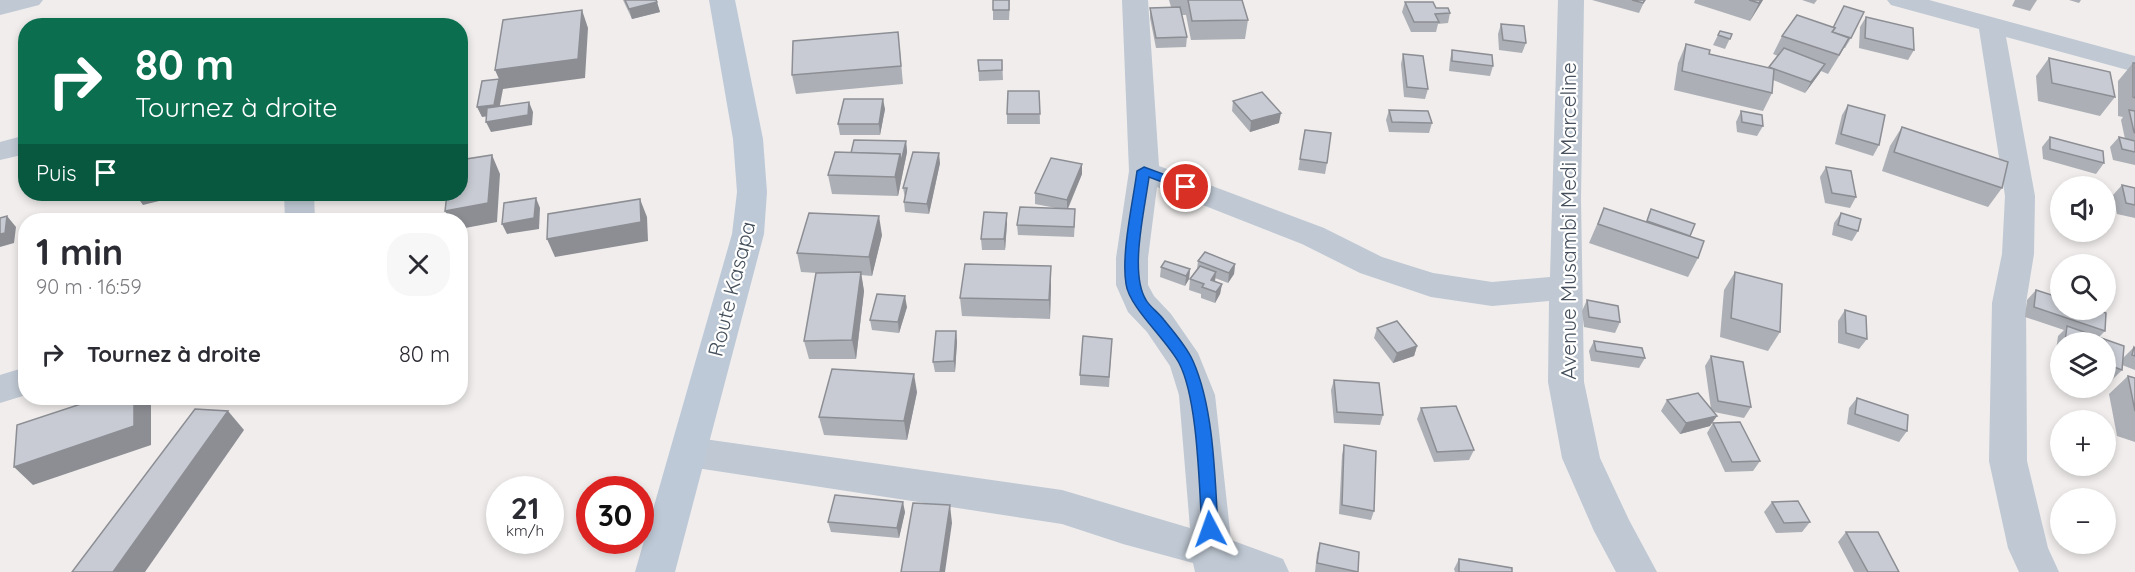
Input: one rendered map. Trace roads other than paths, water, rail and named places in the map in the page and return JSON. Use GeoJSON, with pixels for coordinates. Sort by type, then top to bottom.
{"type":"FeatureCollection","features":[{"type":"Feature","properties":{"kind":"main road","name":"Route Kasapa"},"geometry":{"type":"LineString","coordinates":[[655,572],[690,452],[748,234],[752,192],[748,139],[722,0]]}},
{"type":"Feature","properties":{"kind":"street"},"geometry":{"type":"LineString","coordinates":[[0,7],[30,0]]}},
{"type":"Feature","properties":{"kind":"street"},"geometry":{"type":"LineString","coordinates":[[1135,0],[1144,171],[1132,258],[1132,285],[1140,303],[1159,323],[1186,362],[1197,395],[1206,465],[1213,561]]}},
{"type":"Feature","properties":{"kind":"street","name":"Avenue Musambi Medi Marceline"},"geometry":{"type":"LineString","coordinates":[[1571,0],[1566,199],[1566,382],[1581,458],[1614,531],[1637,572]]}},
{"type":"Feature","properties":{"kind":"street"},"geometry":{"type":"LineString","coordinates":[[1900,0],[2135,64]]}},
{"type":"Feature","properties":{"kind":"street"},"geometry":{"type":"LineString","coordinates":[[1991,24],[2020,196],[2018,254],[2009,303],[2008,461],[2028,548],[2038,572]]}},
{"type":"Feature","properties":{"kind":"street"},"geometry":{"type":"LineString","coordinates":[[0,151],[18,146]]}},
{"type":"Feature","properties":{"kind":"street"},"geometry":{"type":"LineString","coordinates":[[1144,171],[1313,236],[1371,266],[1431,285],[1492,294],[1567,287]]}},
{"type":"Feature","properties":{"kind":"street"},"geometry":{"type":"LineString","coordinates":[[0,389],[18,383]]}},
{"type":"Feature","properties":{"kind":"street"},"geometry":{"type":"LineString","coordinates":[[690,452],[1062,507],[1213,561],[1269,572]]}}]}
